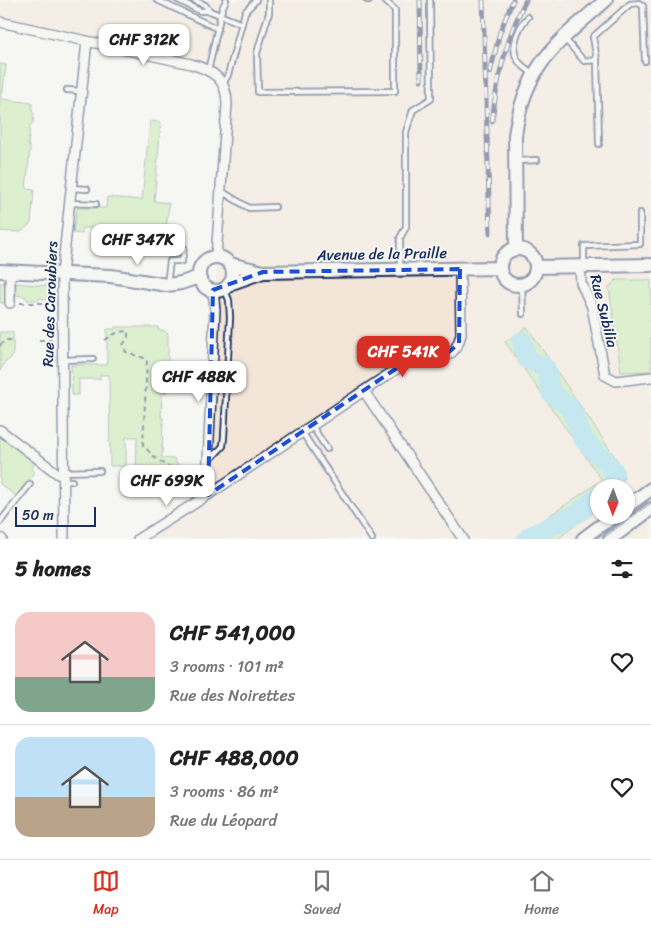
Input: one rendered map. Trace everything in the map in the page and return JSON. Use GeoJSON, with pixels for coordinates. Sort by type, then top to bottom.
{"type":"FeatureCollection","features":[{"type":"Feature","properties":{"kind":"street"},"geometry":{"type":"LineString","coordinates":[[516,249],[515,135],[521,105],[534,74],[544,59],[564,37],[606,0]]}},
{"type":"Feature","properties":{"kind":"street"},"geometry":{"type":"LineString","coordinates":[[0,22],[191,64],[216,75],[223,84],[227,95],[216,256]]}},
{"type":"Feature","properties":{"kind":"street","name":"Rue des Caroubiers"},"geometry":{"type":"LineString","coordinates":[[64,539],[65,477],[61,360],[62,274],[87,41]]}},
{"type":"Feature","properties":{"kind":"street"},"geometry":{"type":"LineString","coordinates":[[516,249],[522,249],[529,253],[534,259],[536,267],[531,279],[522,284],[511,283],[506,280],[500,268],[506,254],[516,249]]}},
{"type":"Feature","properties":{"kind":"street"},"geometry":{"type":"LineString","coordinates":[[208,495],[215,310],[222,288],[233,274],[230,264],[222,258],[216,256],[207,259],[199,269],[199,276],[205,287],[222,288]]}},
{"type":"Feature","properties":{"kind":"street","name":"Avenue de la Praille"},"geometry":{"type":"LineString","coordinates":[[230,264],[264,272],[500,268]]}},
{"type":"Feature","properties":{"kind":"street"},"geometry":{"type":"LineString","coordinates":[[536,267],[651,265]]}},
{"type":"Feature","properties":{"kind":"street","name":"Rue Subilia"},"geometry":{"type":"LineString","coordinates":[[582,266],[581,283],[592,307],[605,375],[616,381],[651,378]]}},
{"type":"Feature","properties":{"kind":"street"},"geometry":{"type":"LineString","coordinates":[[138,539],[208,495],[407,362],[442,358],[450,355],[459,343],[461,334],[460,269]]}},
{"type":"Feature","properties":{"kind":"street"},"geometry":{"type":"LineString","coordinates":[[10,303],[5,271],[111,276],[167,285],[181,283],[199,276]]}},
{"type":"Feature","properties":{"kind":"street","name":"Avenue de la Praille"},"geometry":{"type":"LineString","coordinates":[[222,288],[264,272]]}},
{"type":"Feature","properties":{"kind":"street"},"geometry":{"type":"LineString","coordinates":[[364,390],[463,539]]}},
{"type":"Feature","properties":{"kind":"street"},"geometry":{"type":"LineString","coordinates":[[0,430],[58,474],[65,477]]}},
{"type":"Feature","properties":{"kind":"street"},"geometry":{"type":"LineString","coordinates":[[635,501],[651,489]]}},
{"type":"Feature","properties":{"kind":"street"},"geometry":{"type":"LineString","coordinates":[[610,539],[651,509]]}},
{"type":"Feature","properties":{"kind":"street"},"geometry":{"type":"LineString","coordinates":[[582,539],[603,524]]}},
{"type":"Feature","properties":{"kind":"lane"},"geometry":{"type":"LineString","coordinates":[[157,0],[218,29]]}},
{"type":"Feature","properties":{"kind":"lane"},"geometry":{"type":"LineString","coordinates":[[178,0],[200,11],[210,12],[242,24]]}},
{"type":"Feature","properties":{"kind":"lane"},"geometry":{"type":"LineString","coordinates":[[194,0],[205,5],[210,12]]}},
{"type":"Feature","properties":{"kind":"lane"},"geometry":{"type":"LineString","coordinates":[[223,84],[228,75],[245,12],[256,0]]}},
{"type":"Feature","properties":{"kind":"lane"},"geometry":{"type":"LineString","coordinates":[[269,0],[269,13],[258,53],[258,92],[395,91],[395,10],[384,0]]}},
{"type":"Feature","properties":{"kind":"lane"},"geometry":{"type":"LineString","coordinates":[[400,269],[400,238],[406,227],[406,132],[413,110],[431,99],[430,0]]}},
{"type":"Feature","properties":{"kind":"lane"},"geometry":{"type":"LineString","coordinates":[[208,71],[224,1]]}},
{"type":"Feature","properties":{"kind":"lane"},"geometry":{"type":"LineString","coordinates":[[599,144],[597,60],[593,37],[630,4],[640,3],[643,6],[645,61]]}},
{"type":"Feature","properties":{"kind":"lane"},"geometry":{"type":"LineString","coordinates":[[528,17],[517,36],[514,51],[518,61],[534,74]]}},
{"type":"Feature","properties":{"kind":"lane"},"geometry":{"type":"LineString","coordinates":[[564,37],[584,61],[597,60]]}},
{"type":"Feature","properties":{"kind":"lane"},"geometry":{"type":"LineString","coordinates":[[66,90],[81,91]]}},
{"type":"Feature","properties":{"kind":"lane"},"geometry":{"type":"LineString","coordinates":[[515,161],[537,160]]}},
{"type":"Feature","properties":{"kind":"lane"},"geometry":{"type":"LineString","coordinates":[[71,188],[87,189]]}},
{"type":"Feature","properties":{"kind":"lane"},"geometry":{"type":"LineString","coordinates":[[220,191],[249,208],[275,207]]}},
{"type":"Feature","properties":{"kind":"lane"},"geometry":{"type":"LineString","coordinates":[[69,203],[96,204]]}},
{"type":"Feature","properties":{"kind":"lane"},"geometry":{"type":"LineString","coordinates":[[582,266],[584,246],[640,244],[640,213]]}},
{"type":"Feature","properties":{"kind":"lane"},"geometry":{"type":"LineString","coordinates":[[167,285],[170,261],[182,261],[184,248]]}},
{"type":"Feature","properties":{"kind":"lane"},"geometry":{"type":"LineString","coordinates":[[522,284],[523,314]]}},
{"type":"Feature","properties":{"kind":"lane"},"geometry":{"type":"LineString","coordinates":[[208,462],[223,446],[231,364],[229,300],[222,288]]}},
{"type":"Feature","properties":{"kind":"lane"},"geometry":{"type":"LineString","coordinates":[[61,360],[94,359]]}},
{"type":"Feature","properties":{"kind":"lane"},"geometry":{"type":"LineString","coordinates":[[226,406],[231,400]]}},
{"type":"Feature","properties":{"kind":"lane"},"geometry":{"type":"LineString","coordinates":[[312,426],[327,449]]}},
{"type":"Feature","properties":{"kind":"lane"},"geometry":{"type":"LineString","coordinates":[[302,432],[372,539]]}},
{"type":"Feature","properties":{"kind":"lane"},"geometry":{"type":"LineString","coordinates":[[65,477],[100,471]]}},
{"type":"Feature","properties":{"kind":"lane"},"geometry":{"type":"LineString","coordinates":[[0,522],[30,484]]}},
{"type":"Feature","properties":{"kind":"path"},"geometry":{"type":"LineString","coordinates":[[10,303],[46,303],[54,298]]}},
{"type":"Feature","properties":{"kind":"path"},"geometry":{"type":"LineString","coordinates":[[105,340],[118,332],[128,331],[128,337],[123,345],[126,352],[147,359],[143,445],[156,459],[178,472],[193,494]]}},
{"type":"Feature","properties":{"kind":"path"},"geometry":{"type":"LineString","coordinates":[[0,346],[5,340],[12,340]]}},
{"type":"Feature","properties":{"kind":"path"},"geometry":{"type":"LineString","coordinates":[[39,340],[61,340]]}},
{"type":"Feature","properties":{"kind":"highlighted area"},"geometry":{"type":"Polygon","coordinates":[[[460,269],[459,343],[442,358],[414,360],[400,366],[208,495],[213,290],[263,272],[460,269]]]}},
{"type":"Feature","properties":{"kind":"shaded area"},"geometry":{"type":"Polygon","coordinates":[[[0,0],[651,0],[651,539],[135,539],[203,496],[227,96],[220,81],[198,67],[0,22],[0,0]]]}},
{"type":"Feature","properties":{"kind":"green space"},"geometry":{"type":"Polygon","coordinates":[[[0,64],[6,65],[2,99],[32,103],[34,114],[33,123],[30,125],[26,189],[34,190],[31,223],[21,232],[0,231],[0,64]]]}},
{"type":"Feature","properties":{"kind":"green space"},"geometry":{"type":"Polygon","coordinates":[[[150,121],[161,122],[154,201],[169,203],[166,229],[82,228],[82,234],[73,233],[77,208],[106,208],[107,197],[142,200],[150,121]]]}},
{"type":"Feature","properties":{"kind":"green space"},"geometry":{"type":"Polygon","coordinates":[[[616,280],[651,280],[651,371],[621,372],[609,287],[616,280]]]}},
{"type":"Feature","properties":{"kind":"green space"},"geometry":{"type":"Polygon","coordinates":[[[0,283],[7,283],[7,300],[4,303],[0,303],[0,283]]]}},
{"type":"Feature","properties":{"kind":"green space"},"geometry":{"type":"Polygon","coordinates":[[[16,283],[48,286],[51,289],[51,297],[46,300],[40,298],[38,300],[27,300],[26,297],[16,295],[16,283]]]}},
{"type":"Feature","properties":{"kind":"green space"},"geometry":{"type":"Polygon","coordinates":[[[115,327],[158,327],[158,330],[163,330],[168,334],[166,393],[162,393],[162,458],[175,459],[175,462],[180,466],[188,467],[188,474],[196,475],[196,488],[187,495],[177,480],[151,497],[136,477],[137,437],[126,437],[126,466],[110,466],[109,375],[100,375],[100,379],[79,379],[79,395],[72,395],[71,365],[107,365],[107,329],[115,329],[115,327]]]}},
{"type":"Feature","properties":{"kind":"green space"},"geometry":{"type":"Polygon","coordinates":[[[527,327],[623,469],[624,479],[601,479],[505,342],[527,327]]]}},
{"type":"Feature","properties":{"kind":"green space"},"geometry":{"type":"Polygon","coordinates":[[[0,332],[13,332],[13,356],[4,364],[0,371],[0,332]]]}},
{"type":"Feature","properties":{"kind":"green space"},"geometry":{"type":"Polygon","coordinates":[[[0,434],[36,462],[31,469],[35,472],[16,496],[0,484],[0,434]]]}},
{"type":"Feature","properties":{"kind":"green space"},"geometry":{"type":"Polygon","coordinates":[[[590,488],[590,515],[557,539],[515,539],[590,488]]]}},
{"type":"Feature","properties":{"kind":"waterway"},"geometry":{"type":"LineString","coordinates":[[522,341],[527,359],[546,369],[551,393],[570,408],[584,440],[614,471],[613,479]]}},
{"type":"Feature","properties":{"kind":"waterway"},"geometry":{"type":"LineString","coordinates":[[527,539],[578,513],[590,503]]}},
{"type":"Feature","properties":{"kind":"tram line"},"geometry":{"type":"LineString","coordinates":[[602,539],[651,503]]}},
{"type":"Feature","properties":{"kind":"tram line"},"geometry":{"type":"LineString","coordinates":[[592,539],[607,528]]}},
{"type":"Feature","properties":{"kind":"railway"},"geometry":{"type":"LineString","coordinates":[[420,0],[421,80]]}},
{"type":"Feature","properties":{"kind":"railway"},"geometry":{"type":"LineString","coordinates":[[483,0],[490,233]]}},
{"type":"Feature","properties":{"kind":"railway"},"geometry":{"type":"LineString","coordinates":[[490,73],[500,32],[513,0]]}},
{"type":"Feature","properties":{"kind":"railway"},"geometry":{"type":"LineString","coordinates":[[492,121],[503,59],[513,29],[526,0]]}}]}
